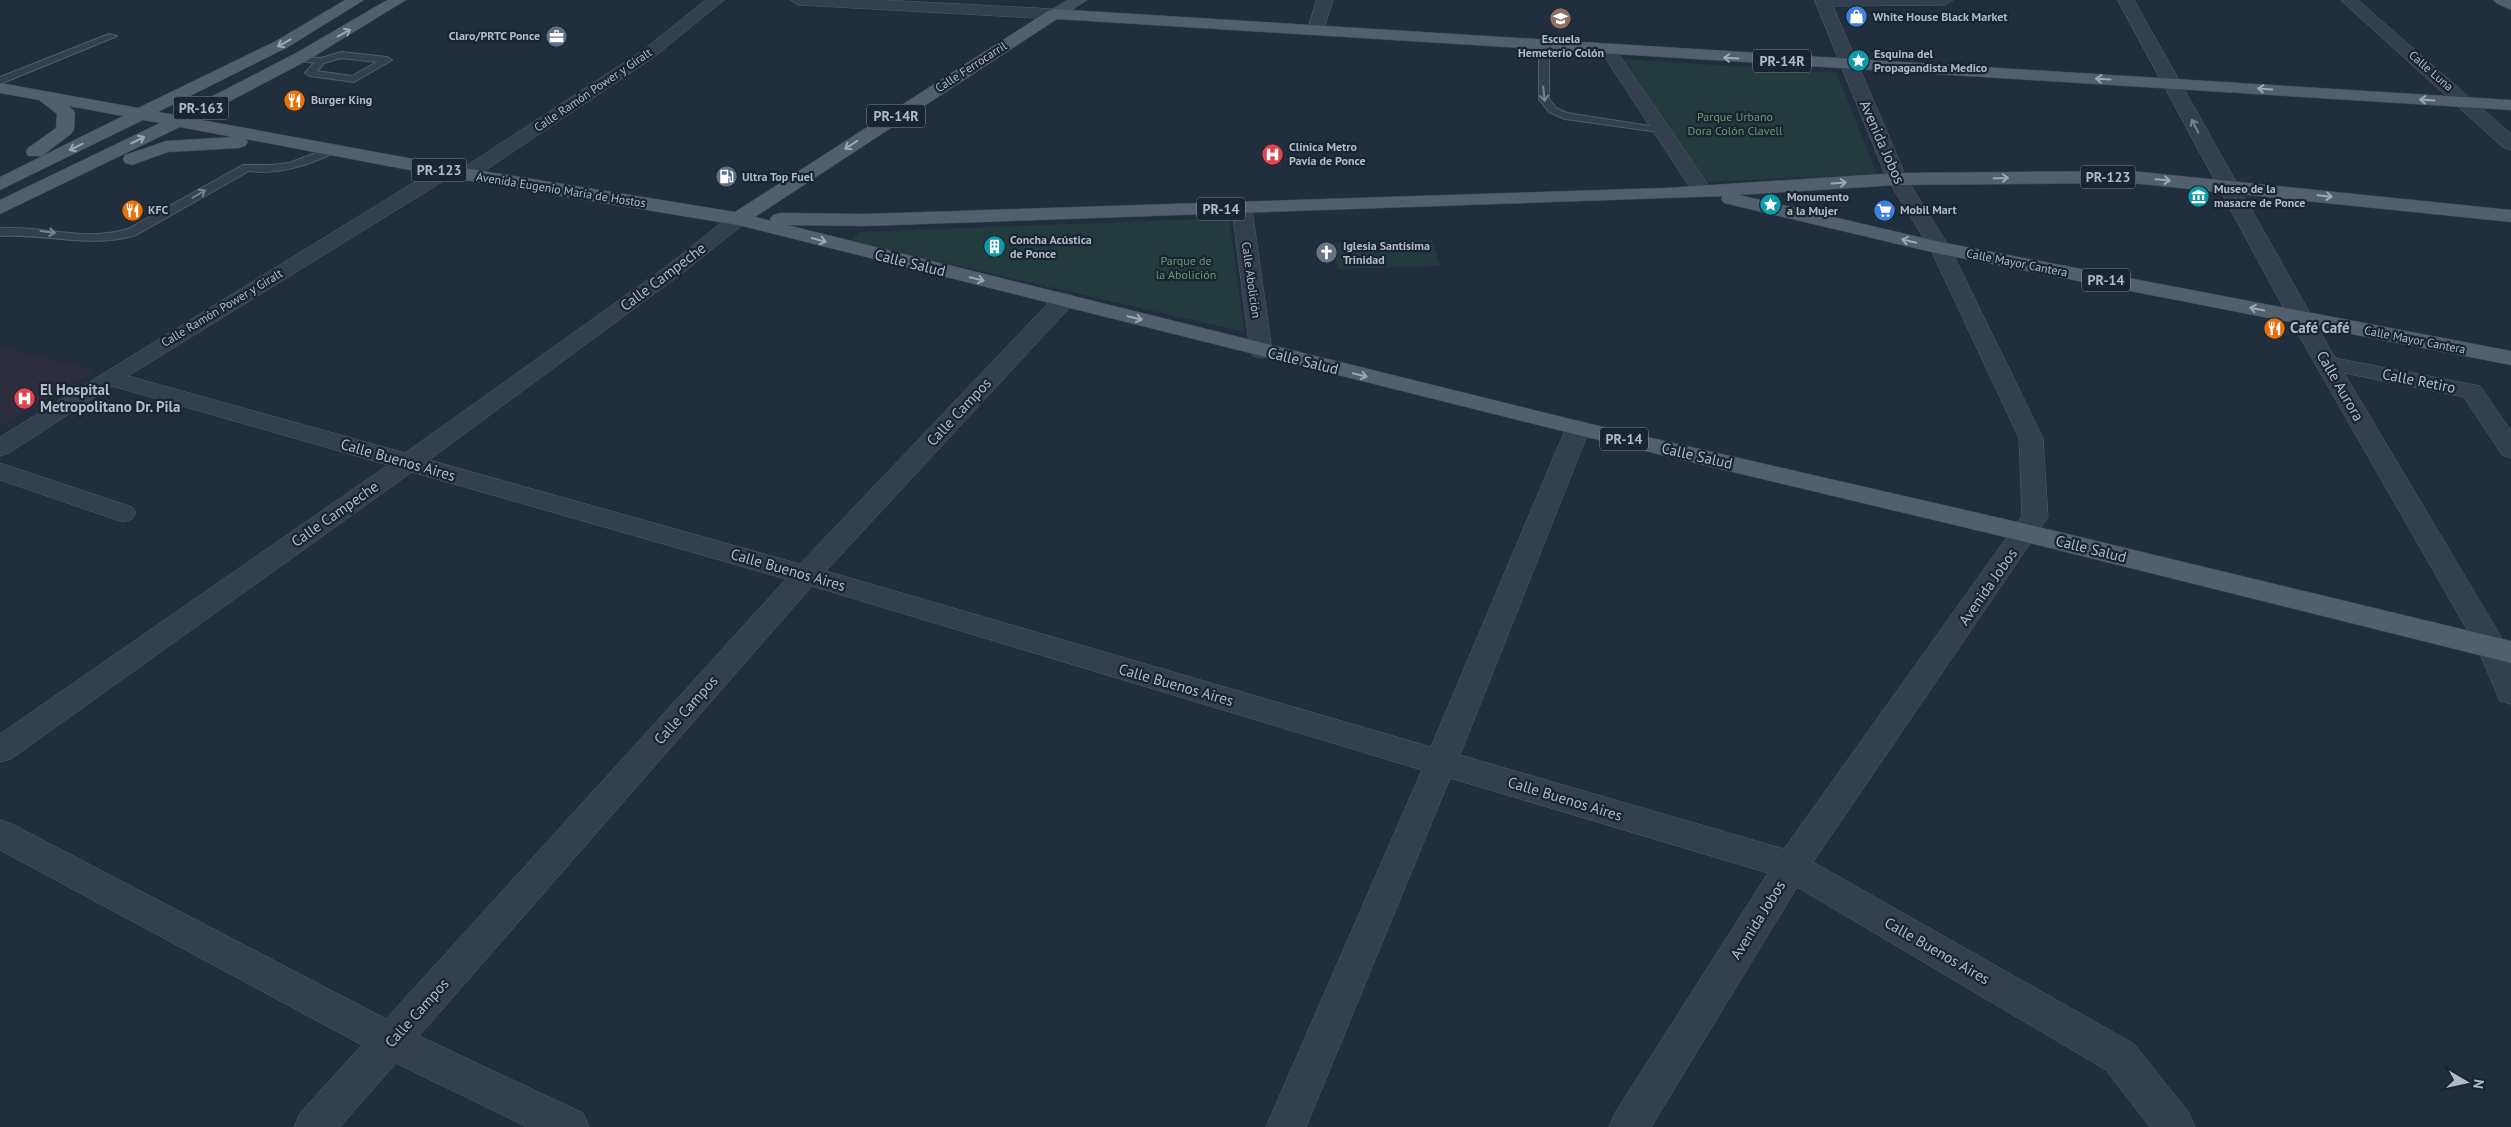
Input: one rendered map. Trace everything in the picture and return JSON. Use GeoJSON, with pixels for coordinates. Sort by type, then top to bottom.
{"type":"FeatureCollection","features":[{"type":"Feature","properties":{"kind":"main road","name":"PR-163"},"geometry":{"type":"LineString","coordinates":[[0,184],[282,44],[356,0]]}},
{"type":"Feature","properties":{"kind":"main road","name":"PR-163"},"geometry":{"type":"LineString","coordinates":[[0,208],[177,121],[314,60],[398,0]]}},
{"type":"Feature","properties":{"kind":"main road"},"geometry":{"type":"LineString","coordinates":[[2501,0],[2511,5]]}},
{"type":"Feature","properties":{"kind":"main road","name":"PR-14R"},"geometry":{"type":"LineString","coordinates":[[1054,14],[2511,105]]}},
{"type":"Feature","properties":{"kind":"main road","name":"Calle Ferrocarril"},"geometry":{"type":"LineString","coordinates":[[738,219],[1054,14]]}},
{"type":"Feature","properties":{"kind":"main road"},"geometry":{"type":"LineString","coordinates":[[243,133],[242,110],[257,94],[314,60]]}},
{"type":"Feature","properties":{"kind":"main road","name":"Avenida Eugenio María de Hostos"},"geometry":{"type":"LineString","coordinates":[[0,88],[456,173],[738,219]]}},
{"type":"Feature","properties":{"kind":"main road"},"geometry":{"type":"LineString","coordinates":[[0,176],[65,130],[66,112],[45,97]]}},
{"type":"Feature","properties":{"kind":"main road"},"geometry":{"type":"LineString","coordinates":[[35,190],[166,148],[278,140]]}},
{"type":"Feature","properties":{"kind":"main road","name":"PR-123"},"geometry":{"type":"LineString","coordinates":[[1703,192],[1897,179],[2131,177],[2225,185],[2511,216]]}},
{"type":"Feature","properties":{"kind":"main road","name":"PR-14"},"geometry":{"type":"LineString","coordinates":[[738,219],[865,220],[1703,192]]}},
{"type":"Feature","properties":{"kind":"main road","name":"Calle Mayor Cantera"},"geometry":{"type":"LineString","coordinates":[[1703,192],[1940,248],[2511,358]]}},
{"type":"Feature","properties":{"kind":"main road","name":"Calle Salud"},"geometry":{"type":"LineString","coordinates":[[738,219],[1578,428],[2026,533],[2501,650]]}},
{"type":"Feature","properties":{"kind":"street","name":"Calle Ramón Power y Giralt"},"geometry":{"type":"LineString","coordinates":[[0,448],[109,378],[456,173],[648,54],[716,0]]}},
{"type":"Feature","properties":{"kind":"street"},"geometry":{"type":"LineString","coordinates":[[809,0],[1054,14]]}},
{"type":"Feature","properties":{"kind":"street","name":"Calle Ferrocarril"},"geometry":{"type":"LineString","coordinates":[[1054,14],[1079,0]]}},
{"type":"Feature","properties":{"kind":"street"},"geometry":{"type":"LineString","coordinates":[[1316,29],[1325,0]]}},
{"type":"Feature","properties":{"kind":"street"},"geometry":{"type":"LineString","coordinates":[[1824,1],[1945,0]]}},
{"type":"Feature","properties":{"kind":"street","name":"Calle Aurora"},"geometry":{"type":"LineString","coordinates":[[2126,0],[2173,83],[2225,185],[2300,318],[2501,650],[2511,692]]}},
{"type":"Feature","properties":{"kind":"street","name":"Calle Luna"},"geometry":{"type":"LineString","coordinates":[[2349,0],[2467,102],[2511,144]]}},
{"type":"Feature","properties":{"kind":"street","name":"Avenida Jobos"},"geometry":{"type":"LineString","coordinates":[[1629,1127],[1791,866],[2026,533],[2035,517],[2030,438],[1940,248],[1897,179],[1824,1]]}},
{"type":"Feature","properties":{"kind":"street"},"geometry":{"type":"LineString","coordinates":[[1608,50],[1703,192]]}},
{"type":"Feature","properties":{"kind":"street","name":"Calle Abolición"},"geometry":{"type":"LineString","coordinates":[[1242,208],[1261,350]]}},
{"type":"Feature","properties":{"kind":"street","name":"Calle Campeche"},"geometry":{"type":"LineString","coordinates":[[0,750],[408,463],[674,270],[738,219]]}},
{"type":"Feature","properties":{"kind":"street","name":"Calle Campos"},"geometry":{"type":"LineString","coordinates":[[314,1127],[392,1042],[806,575],[1064,300]]}},
{"type":"Feature","properties":{"kind":"street","name":"Calle Retiro"},"geometry":{"type":"LineString","coordinates":[[2327,363],[2472,391],[2511,450]]}},
{"type":"Feature","properties":{"kind":"street","name":"Calle Buenos Aires"},"geometry":{"type":"LineString","coordinates":[[109,378],[806,575],[1791,866],[2120,1057],[2175,1127]]}},
{"type":"Feature","properties":{"kind":"street"},"geometry":{"type":"LineString","coordinates":[[1286,1127],[1441,762],[1578,428]]}},
{"type":"Feature","properties":{"kind":"street"},"geometry":{"type":"LineString","coordinates":[[0,470],[124,513]]}},
{"type":"Feature","properties":{"kind":"street"},"geometry":{"type":"LineString","coordinates":[[0,834],[392,1042],[570,1127]]}},
{"type":"Feature","properties":{"kind":"lane"},"geometry":{"type":"LineString","coordinates":[[0,81],[112,36]]}},
{"type":"Feature","properties":{"kind":"lane"},"geometry":{"type":"LineString","coordinates":[[1544,46],[1544,99],[1546,106],[1566,116],[1662,130]]}},
{"type":"Feature","properties":{"kind":"lane"},"geometry":{"type":"LineString","coordinates":[[314,60],[341,55],[387,60],[354,79],[330,87]]}},
{"type":"Feature","properties":{"kind":"lane"},"geometry":{"type":"LineString","coordinates":[[314,60],[354,79]]}},
{"type":"Feature","properties":{"kind":"lane"},"geometry":{"type":"LineString","coordinates":[[303,83],[314,60]]}},
{"type":"Feature","properties":{"kind":"lane"},"geometry":{"type":"LineString","coordinates":[[0,232],[28,230],[100,239],[119,237],[132,232],[247,167],[263,170],[291,167],[332,150]]}},
{"type":"Feature","properties":{"kind":"shaded area","name":"El Hospital Metropolitano Dr. Pila"},"geometry":{"type":"Polygon","coordinates":[[[0,346],[95,371],[0,427],[0,346]]]}},
{"type":"Feature","properties":{"kind":"green space","name":"Parque Urbano Dora Colón Clavell"},"geometry":{"type":"Polygon","coordinates":[[[1624,59],[1837,73],[1877,174],[1705,182],[1624,59]]]}},
{"type":"Feature","properties":{"kind":"green space","name":"Parque de la Abolición"},"geometry":{"type":"Polygon","coordinates":[[[1229,218],[1244,332],[851,241],[859,232],[1229,218]]]}},
{"type":"Feature","properties":{"kind":"green space"},"geometry":{"type":"Polygon","coordinates":[[[1432,240],[1440,266],[1338,269],[1333,243],[1432,240]]]}},
{"type":"Feature","properties":{"kind":"place","name":"White House Black Market"},"geometry":{"type":"Point","coordinates":[1857,17]}},
{"type":"Feature","properties":{"kind":"place","name":"Escuela Hemeterio Colón"},"geometry":{"type":"Point","coordinates":[1561,18]}},
{"type":"Feature","properties":{"kind":"place","name":"Claro/PRTC Ponce"},"geometry":{"type":"Point","coordinates":[556,36]}},
{"type":"Feature","properties":{"kind":"place","name":"Esquina del Propagandista Medico"},"geometry":{"type":"Point","coordinates":[1858,61]}},
{"type":"Feature","properties":{"kind":"place","name":"Burger King"},"geometry":{"type":"Point","coordinates":[295,100]}},
{"type":"Feature","properties":{"kind":"place","name":"Clínica Metro Pavía de Ponce"},"geometry":{"type":"Point","coordinates":[1273,154]}},
{"type":"Feature","properties":{"kind":"place","name":"Ultra Top Fuel"},"geometry":{"type":"Point","coordinates":[726,177]}},
{"type":"Feature","properties":{"kind":"place","name":"Museo de la masacre de Ponce"},"geometry":{"type":"Point","coordinates":[2198,196]}},
{"type":"Feature","properties":{"kind":"place","name":"Monumento a la Mujer"},"geometry":{"type":"Point","coordinates":[1771,204]}},
{"type":"Feature","properties":{"kind":"place","name":"KFC"},"geometry":{"type":"Point","coordinates":[132,210]}},
{"type":"Feature","properties":{"kind":"place","name":"Mobil Mart"},"geometry":{"type":"Point","coordinates":[1884,210]}},
{"type":"Feature","properties":{"kind":"place","name":"Concha Acústica de Ponce"},"geometry":{"type":"Point","coordinates":[994,247]}},
{"type":"Feature","properties":{"kind":"place","name":"Iglesia Santísima Trinidad"},"geometry":{"type":"Point","coordinates":[1327,253]}},
{"type":"Feature","properties":{"kind":"place","name":"Café Café"},"geometry":{"type":"Point","coordinates":[2274,328]}},
{"type":"Feature","properties":{"kind":"place","name":"El Hospital Metropolitano Dr. Pila"},"geometry":{"type":"Point","coordinates":[24,399]}}]}
